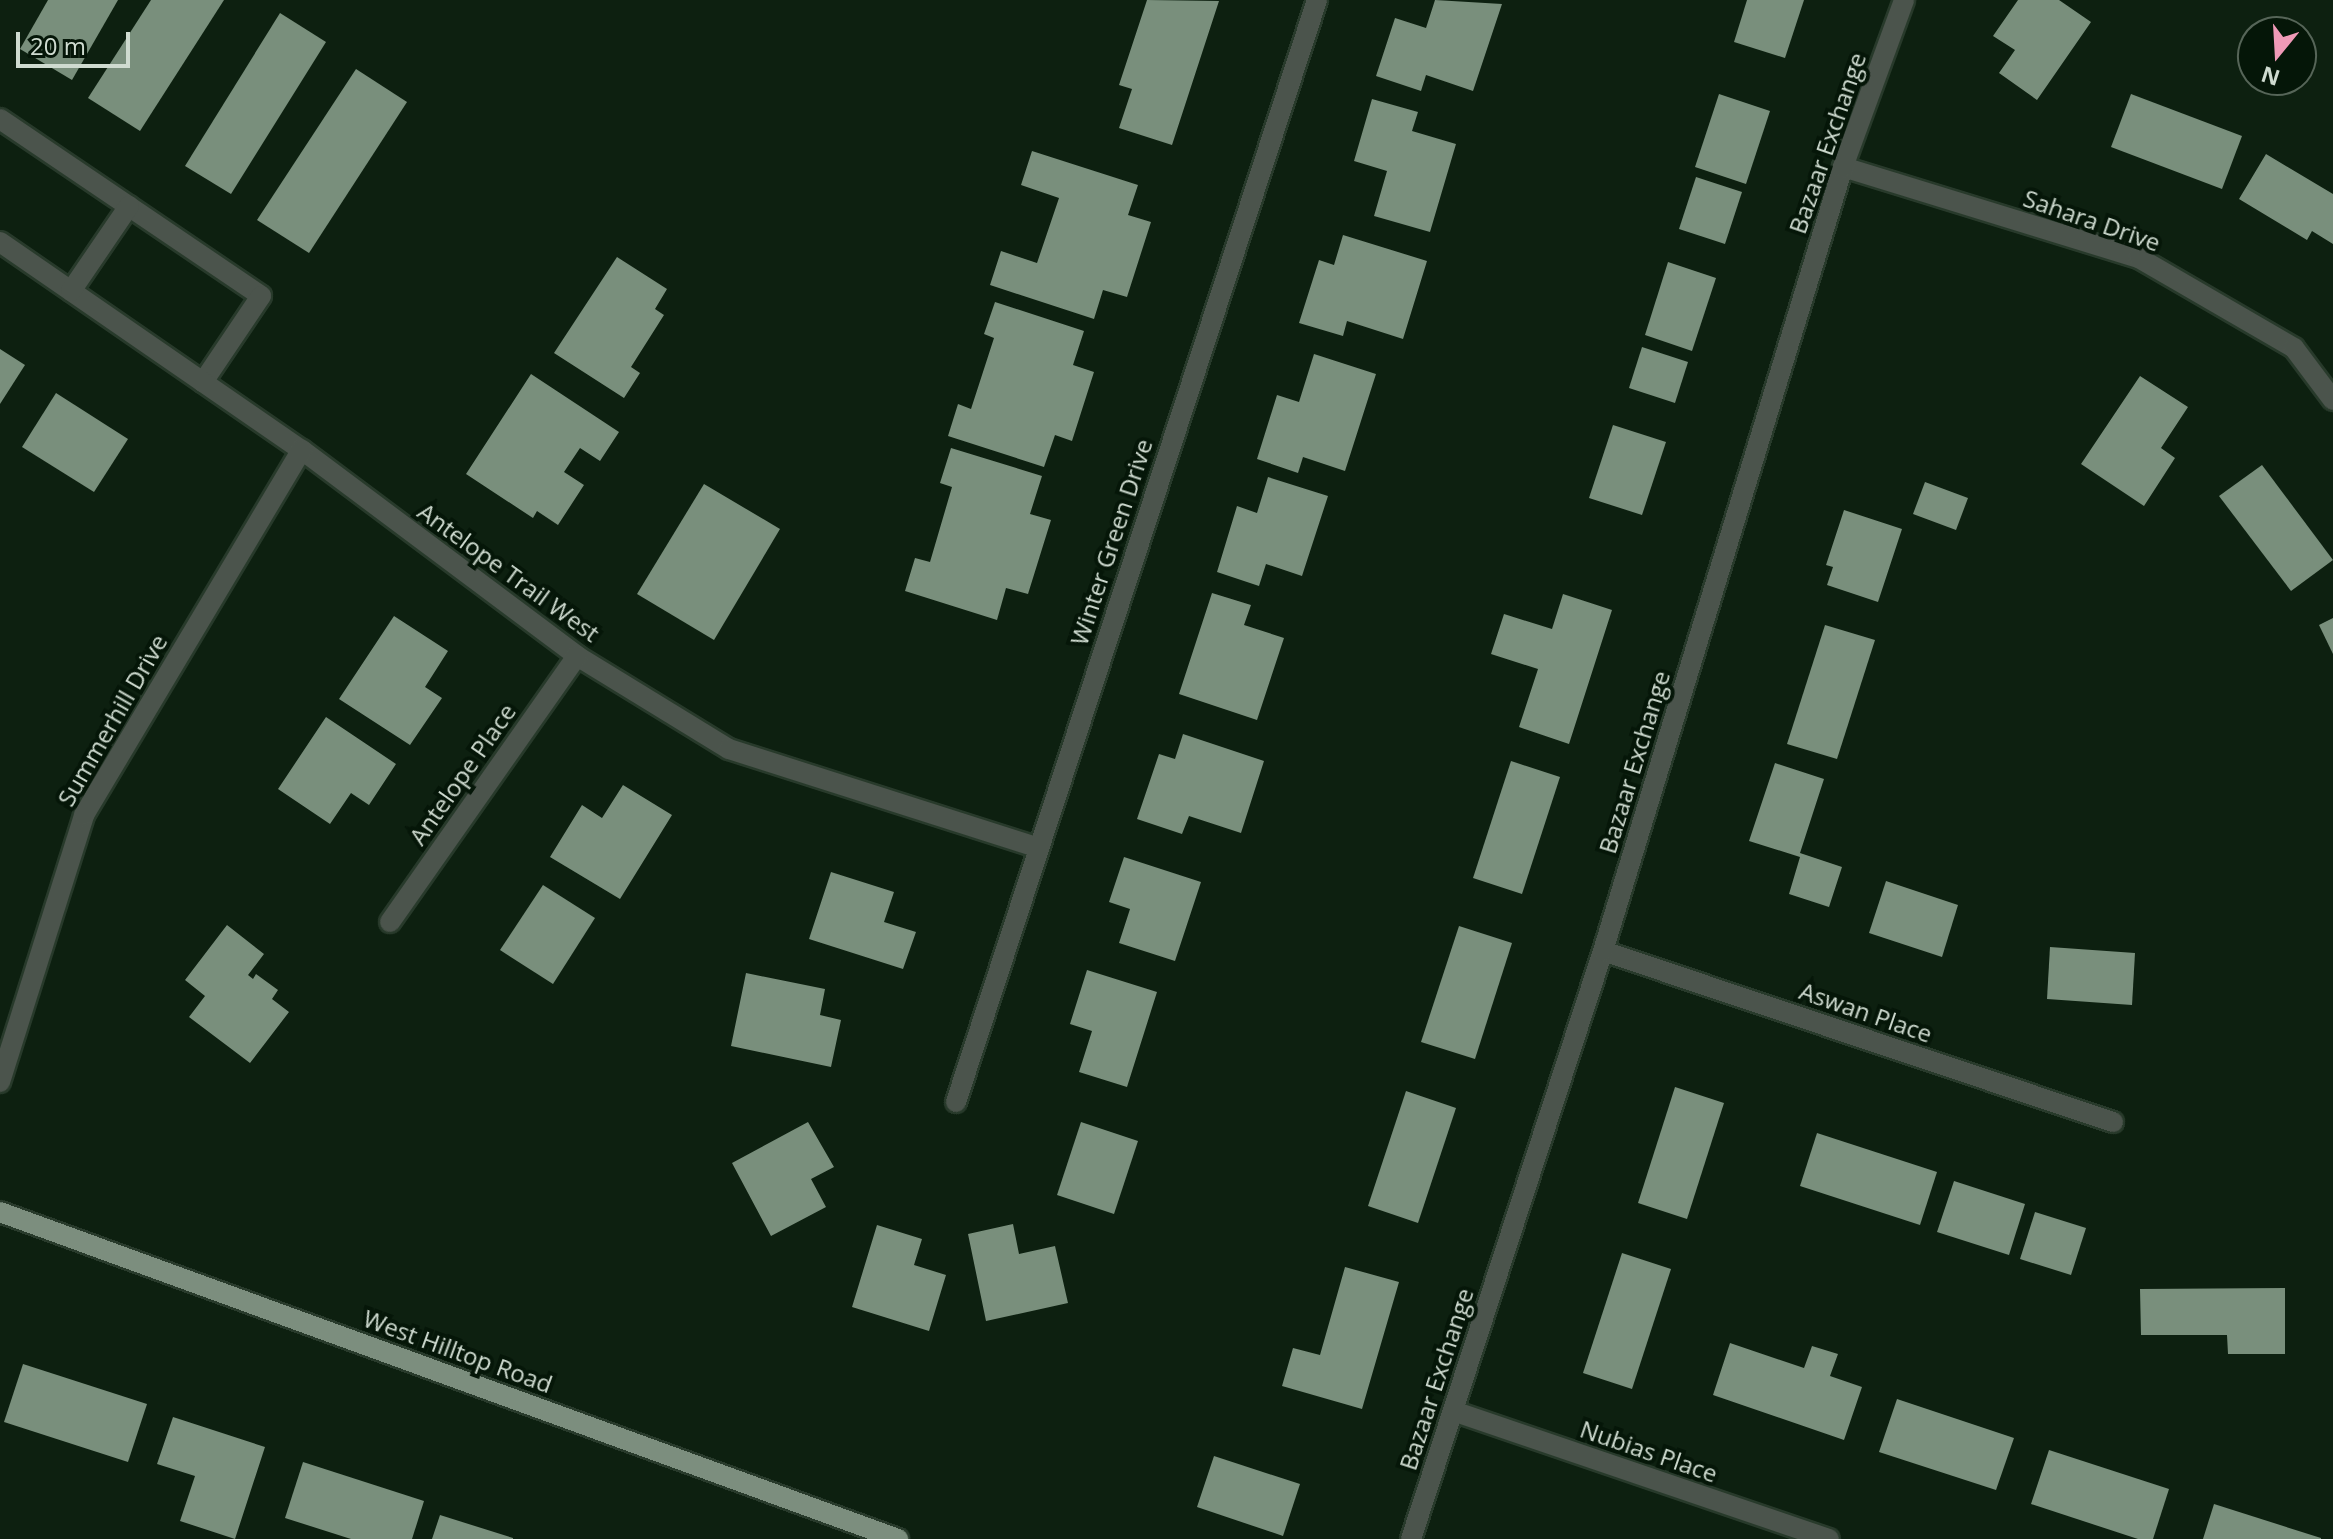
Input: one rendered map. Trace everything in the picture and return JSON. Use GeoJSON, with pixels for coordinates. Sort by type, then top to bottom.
{"type":"FeatureCollection","features":[{"type":"Feature","properties":{"kind":"main road","name":"West Hilltop Road"},"geometry":{"type":"LineString","coordinates":[[0,1212],[898,1539]]}},
{"type":"Feature","properties":{"kind":"street","name":"Winter Green Drive"},"geometry":{"type":"LineString","coordinates":[[956,1102],[1037,847],[1317,0]]}},
{"type":"Feature","properties":{"kind":"street","name":"Bazaar Exchange"},"geometry":{"type":"LineString","coordinates":[[1411,1539],[1603,951],[1843,167],[1904,0]]}},
{"type":"Feature","properties":{"kind":"street"},"geometry":{"type":"LineString","coordinates":[[0,119],[261,296],[203,382]]}},
{"type":"Feature","properties":{"kind":"street","name":"Sahara Drive"},"geometry":{"type":"LineString","coordinates":[[1843,167],[2139,258],[2294,348],[2333,400]]}},
{"type":"Feature","properties":{"kind":"street"},"geometry":{"type":"LineString","coordinates":[[71,291],[129,206]]}},
{"type":"Feature","properties":{"kind":"street","name":"Antelope Trail West"},"geometry":{"type":"LineString","coordinates":[[0,242],[302,450],[577,656],[729,749],[1037,847]]}},
{"type":"Feature","properties":{"kind":"street","name":"Summerhill Drive"},"geometry":{"type":"LineString","coordinates":[[0,1082],[84,815],[302,450]]}},
{"type":"Feature","properties":{"kind":"street","name":"Antelope Place"},"geometry":{"type":"LineString","coordinates":[[390,922],[577,656]]}},
{"type":"Feature","properties":{"kind":"street","name":"Aswan Place"},"geometry":{"type":"LineString","coordinates":[[1603,951],[2113,1122]]}},
{"type":"Feature","properties":{"kind":"street","name":"Nubias Place"},"geometry":{"type":"LineString","coordinates":[[1453,1411],[1829,1539]]}},
{"type":"Feature","properties":{"kind":"building"},"geometry":{"type":"Polygon","coordinates":[[[48,0],[118,0],[72,80],[20,49],[48,0]]]}},
{"type":"Feature","properties":{"kind":"building"},"geometry":{"type":"Polygon","coordinates":[[[151,0],[224,0],[140,131],[88,98],[151,0]]]}},
{"type":"Feature","properties":{"kind":"building"},"geometry":{"type":"Polygon","coordinates":[[[1147,0],[1219,1],[1172,145],[1119,128],[1132,89],[1119,85],[1147,0]]]}},
{"type":"Feature","properties":{"kind":"building"},"geometry":{"type":"Polygon","coordinates":[[[1435,0],[1502,4],[1473,91],[1426,75],[1421,91],[1376,76],[1395,18],[1426,28],[1435,0]]]}},
{"type":"Feature","properties":{"kind":"building"},"geometry":{"type":"Polygon","coordinates":[[[1747,0],[1804,0],[1785,58],[1734,42],[1747,0]]]}},
{"type":"Feature","properties":{"kind":"building"},"geometry":{"type":"Polygon","coordinates":[[[2018,0],[2059,0],[2091,22],[2037,100],[1999,73],[2015,50],[1993,36],[2018,0]]]}},
{"type":"Feature","properties":{"kind":"building"},"geometry":{"type":"Polygon","coordinates":[[[280,13],[326,42],[231,194],[185,166],[280,13]]]}},
{"type":"Feature","properties":{"kind":"building"},"geometry":{"type":"Polygon","coordinates":[[[356,69],[407,102],[309,253],[257,220],[356,69]]]}},
{"type":"Feature","properties":{"kind":"building"},"geometry":{"type":"Polygon","coordinates":[[[1719,94],[1770,111],[1746,184],[1695,167],[1719,94]]]}},
{"type":"Feature","properties":{"kind":"building"},"geometry":{"type":"Polygon","coordinates":[[[2131,94],[2242,136],[2222,189],[2111,147],[2131,94]]]}},
{"type":"Feature","properties":{"kind":"building"},"geometry":{"type":"Polygon","coordinates":[[[1372,99],[1418,112],[1412,131],[1456,144],[1430,232],[1374,216],[1387,171],[1354,161],[1372,99]]]}},
{"type":"Feature","properties":{"kind":"building"},"geometry":{"type":"Polygon","coordinates":[[[1032,151],[1138,185],[1128,215],[1151,222],[1127,297],[1103,290],[1094,319],[990,285],[1001,251],[1037,263],[1059,198],[1021,185],[1032,151]]]}},
{"type":"Feature","properties":{"kind":"building"},"geometry":{"type":"Polygon","coordinates":[[[2266,154],[2333,194],[2333,244],[2312,231],[2307,240],[2239,199],[2266,154]]]}},
{"type":"Feature","properties":{"kind":"building"},"geometry":{"type":"Polygon","coordinates":[[[1696,177],[1742,192],[1725,244],[1679,229],[1696,177]]]}},
{"type":"Feature","properties":{"kind":"building"},"geometry":{"type":"Polygon","coordinates":[[[1343,235],[1427,261],[1403,339],[1347,321],[1343,336],[1299,323],[1319,260],[1334,265],[1343,235]]]}},
{"type":"Feature","properties":{"kind":"building"},"geometry":{"type":"Polygon","coordinates":[[[617,257],[667,289],[655,309],[664,315],[631,367],[640,373],[624,398],[554,353],[617,257]]]}},
{"type":"Feature","properties":{"kind":"building"},"geometry":{"type":"Polygon","coordinates":[[[1668,262],[1716,278],[1692,351],[1645,335],[1668,262]]]}},
{"type":"Feature","properties":{"kind":"building"},"geometry":{"type":"Polygon","coordinates":[[[995,302],[1084,331],[1073,365],[1094,372],[1072,441],[1055,435],[1044,467],[948,436],[958,404],[971,409],[994,338],[984,334],[995,302]]]}},
{"type":"Feature","properties":{"kind":"building"},"geometry":{"type":"Polygon","coordinates":[[[1642,347],[1688,362],[1675,403],[1629,388],[1642,347]]]}},
{"type":"Feature","properties":{"kind":"building"},"geometry":{"type":"Polygon","coordinates":[[[0,349],[25,365],[0,404],[0,349]]]}},
{"type":"Feature","properties":{"kind":"building"},"geometry":{"type":"Polygon","coordinates":[[[1314,354],[1376,374],[1345,471],[1303,457],[1298,473],[1257,459],[1277,395],[1299,402],[1314,354]]]}},
{"type":"Feature","properties":{"kind":"building"},"geometry":{"type":"Polygon","coordinates":[[[531,374],[619,432],[600,461],[580,448],[564,472],[584,485],[558,525],[537,511],[533,518],[466,474],[531,374]]]}},
{"type":"Feature","properties":{"kind":"building"},"geometry":{"type":"Polygon","coordinates":[[[2140,376],[2188,407],[2161,448],[2175,458],[2144,506],[2081,464],[2140,376]]]}},
{"type":"Feature","properties":{"kind":"building"},"geometry":{"type":"Polygon","coordinates":[[[56,393],[128,439],[94,492],[22,447],[56,393]]]}},
{"type":"Feature","properties":{"kind":"building"},"geometry":{"type":"Polygon","coordinates":[[[1613,425],[1666,442],[1642,515],[1589,498],[1613,425]]]}},
{"type":"Feature","properties":{"kind":"building"},"geometry":{"type":"Polygon","coordinates":[[[951,448],[1042,476],[1030,514],[1051,520],[1028,594],[1006,588],[997,620],[905,591],[915,558],[930,562],[952,487],[940,483],[951,448]]]}},
{"type":"Feature","properties":{"kind":"building"},"geometry":{"type":"Polygon","coordinates":[[[2262,465],[2333,560],[2291,591],[2219,496],[2262,465]]]}},
{"type":"Feature","properties":{"kind":"building"},"geometry":{"type":"Polygon","coordinates":[[[1268,477],[1328,496],[1302,576],[1266,564],[1259,586],[1217,572],[1237,506],[1257,513],[1268,477]]]}},
{"type":"Feature","properties":{"kind":"building"},"geometry":{"type":"Polygon","coordinates":[[[1925,482],[1968,498],[1956,530],[1913,514],[1925,482]]]}},
{"type":"Feature","properties":{"kind":"building"},"geometry":{"type":"Polygon","coordinates":[[[704,484],[780,529],[714,640],[637,594],[704,484]]]}},
{"type":"Feature","properties":{"kind":"building"},"geometry":{"type":"Polygon","coordinates":[[[1844,510],[1902,529],[1878,602],[1827,585],[1833,567],[1826,565],[1844,510]]]}},
{"type":"Feature","properties":{"kind":"building"},"geometry":{"type":"Polygon","coordinates":[[[1212,593],[1251,605],[1244,625],[1284,638],[1257,720],[1179,694],[1212,593]]]}},
{"type":"Feature","properties":{"kind":"building"},"geometry":{"type":"Polygon","coordinates":[[[1563,594],[1612,610],[1569,744],[1519,727],[1538,669],[1491,654],[1504,614],[1552,629],[1563,594]]]}},
{"type":"Feature","properties":{"kind":"building"},"geometry":{"type":"Polygon","coordinates":[[[394,616],[448,651],[425,687],[442,698],[410,745],[339,699],[394,616]]]}},
{"type":"Feature","properties":{"kind":"building"},"geometry":{"type":"Polygon","coordinates":[[[2333,618],[2333,654],[2319,625],[2333,618]]]}},
{"type":"Feature","properties":{"kind":"building"},"geometry":{"type":"Polygon","coordinates":[[[1825,625],[1875,640],[1837,759],[1787,744],[1825,625]]]}},
{"type":"Feature","properties":{"kind":"building"},"geometry":{"type":"Polygon","coordinates":[[[326,717],[396,764],[369,805],[351,793],[330,824],[278,789],[326,717]]]}},
{"type":"Feature","properties":{"kind":"building"},"geometry":{"type":"Polygon","coordinates":[[[1183,734],[1264,761],[1241,833],[1189,816],[1182,834],[1137,819],[1159,754],[1175,759],[1183,734]]]}},
{"type":"Feature","properties":{"kind":"building"},"geometry":{"type":"Polygon","coordinates":[[[1511,761],[1560,777],[1522,894],[1473,878],[1511,761]]]}},
{"type":"Feature","properties":{"kind":"building"},"geometry":{"type":"Polygon","coordinates":[[[1775,763],[1824,779],[1800,853],[1842,867],[1829,907],[1789,894],[1800,857],[1749,841],[1775,763]]]}},
{"type":"Feature","properties":{"kind":"building"},"geometry":{"type":"Polygon","coordinates":[[[623,785],[672,815],[620,899],[550,857],[582,805],[602,818],[623,785]]]}},
{"type":"Feature","properties":{"kind":"building"},"geometry":{"type":"Polygon","coordinates":[[[1124,857],[1201,882],[1175,961],[1119,943],[1130,909],[1109,902],[1124,857]]]}},
{"type":"Feature","properties":{"kind":"building"},"geometry":{"type":"Polygon","coordinates":[[[831,872],[894,892],[884,922],[916,932],[903,969],[809,939],[831,872]]]}},
{"type":"Feature","properties":{"kind":"building"},"geometry":{"type":"Polygon","coordinates":[[[1886,881],[1958,905],[1942,957],[1869,933],[1886,881]]]}},
{"type":"Feature","properties":{"kind":"building"},"geometry":{"type":"Polygon","coordinates":[[[543,885],[595,918],[553,984],[500,950],[543,885]]]}},
{"type":"Feature","properties":{"kind":"building"},"geometry":{"type":"Polygon","coordinates":[[[227,925],[264,954],[248,975],[253,979],[256,974],[278,990],[272,999],[289,1012],[250,1063],[189,1017],[205,996],[185,980],[227,925]]]}},
{"type":"Feature","properties":{"kind":"building"},"geometry":{"type":"Polygon","coordinates":[[[1459,926],[1512,943],[1475,1059],[1421,1042],[1459,926]]]}},
{"type":"Feature","properties":{"kind":"building"},"geometry":{"type":"Polygon","coordinates":[[[2050,947],[2135,953],[2132,1005],[2047,999],[2050,947]]]}},
{"type":"Feature","properties":{"kind":"building"},"geometry":{"type":"Polygon","coordinates":[[[1087,970],[1157,992],[1127,1087],[1079,1072],[1092,1031],[1070,1024],[1087,970]]]}},
{"type":"Feature","properties":{"kind":"building"},"geometry":{"type":"Polygon","coordinates":[[[746,973],[825,989],[820,1015],[841,1020],[831,1067],[731,1046],[746,973]]]}},
{"type":"Feature","properties":{"kind":"building"},"geometry":{"type":"Polygon","coordinates":[[[1675,1087],[1724,1103],[1687,1219],[1638,1203],[1675,1087]]]}},
{"type":"Feature","properties":{"kind":"building"},"geometry":{"type":"Polygon","coordinates":[[[1406,1091],[1456,1108],[1418,1223],[1368,1206],[1406,1091]]]}},
{"type":"Feature","properties":{"kind":"building"},"geometry":{"type":"Polygon","coordinates":[[[808,1122],[834,1167],[811,1179],[826,1207],[771,1236],[732,1163],[808,1122]]]}},
{"type":"Feature","properties":{"kind":"building"},"geometry":{"type":"Polygon","coordinates":[[[1081,1122],[1138,1141],[1114,1214],[1057,1195],[1081,1122]]]}},
{"type":"Feature","properties":{"kind":"building"},"geometry":{"type":"Polygon","coordinates":[[[1817,1133],[1937,1172],[1920,1225],[1800,1186],[1817,1133]]]}},
{"type":"Feature","properties":{"kind":"building"},"geometry":{"type":"Polygon","coordinates":[[[1954,1181],[2025,1204],[2009,1255],[1937,1232],[1954,1181]]]}},
{"type":"Feature","properties":{"kind":"building"},"geometry":{"type":"Polygon","coordinates":[[[2035,1212],[2086,1228],[2071,1275],[2020,1259],[2035,1212]]]}},
{"type":"Feature","properties":{"kind":"building"},"geometry":{"type":"Polygon","coordinates":[[[1013,1224],[1019,1254],[1055,1246],[1068,1303],[986,1321],[968,1234],[1013,1224]]]}},
{"type":"Feature","properties":{"kind":"building"},"geometry":{"type":"Polygon","coordinates":[[[877,1225],[922,1239],[914,1265],[946,1275],[929,1331],[852,1307],[877,1225]]]}},
{"type":"Feature","properties":{"kind":"building"},"geometry":{"type":"Polygon","coordinates":[[[1622,1253],[1671,1269],[1632,1389],[1583,1373],[1622,1253]]]}},
{"type":"Feature","properties":{"kind":"building"},"geometry":{"type":"Polygon","coordinates":[[[1345,1267],[1399,1282],[1362,1409],[1282,1386],[1293,1348],[1320,1355],[1345,1267]]]}},
{"type":"Feature","properties":{"kind":"building"},"geometry":{"type":"Polygon","coordinates":[[[2285,1288],[2285,1354],[2228,1354],[2227,1335],[2141,1335],[2140,1289],[2285,1288]]]}},
{"type":"Feature","properties":{"kind":"building"},"geometry":{"type":"Polygon","coordinates":[[[1730,1343],[1804,1368],[1812,1346],[1838,1354],[1830,1376],[1862,1387],[1844,1440],[1713,1395],[1730,1343]]]}},
{"type":"Feature","properties":{"kind":"building"},"geometry":{"type":"Polygon","coordinates":[[[23,1364],[147,1404],[128,1462],[4,1422],[23,1364]]]}},
{"type":"Feature","properties":{"kind":"building"},"geometry":{"type":"Polygon","coordinates":[[[1897,1399],[2014,1438],[1996,1490],[1879,1452],[1897,1399]]]}},
{"type":"Feature","properties":{"kind":"building"},"geometry":{"type":"Polygon","coordinates":[[[173,1417],[265,1447],[235,1539],[180,1521],[195,1476],[157,1464],[173,1417]]]}},
{"type":"Feature","properties":{"kind":"building"},"geometry":{"type":"Polygon","coordinates":[[[2049,1450],[2169,1489],[2153,1539],[2138,1539],[2031,1504],[2049,1450]]]}},
{"type":"Feature","properties":{"kind":"building"},"geometry":{"type":"Polygon","coordinates":[[[1214,1456],[1300,1484],[1283,1536],[1197,1507],[1214,1456]]]}},
{"type":"Feature","properties":{"kind":"building"},"geometry":{"type":"Polygon","coordinates":[[[303,1462],[424,1501],[412,1539],[351,1539],[285,1518],[303,1462]]]}},
{"type":"Feature","properties":{"kind":"building"},"geometry":{"type":"Polygon","coordinates":[[[2214,1504],[2321,1538],[2321,1539],[2203,1539],[2214,1504]]]}},
{"type":"Feature","properties":{"kind":"building"},"geometry":{"type":"Polygon","coordinates":[[[440,1515],[513,1538],[513,1539],[432,1539],[440,1515]]]}}]}
